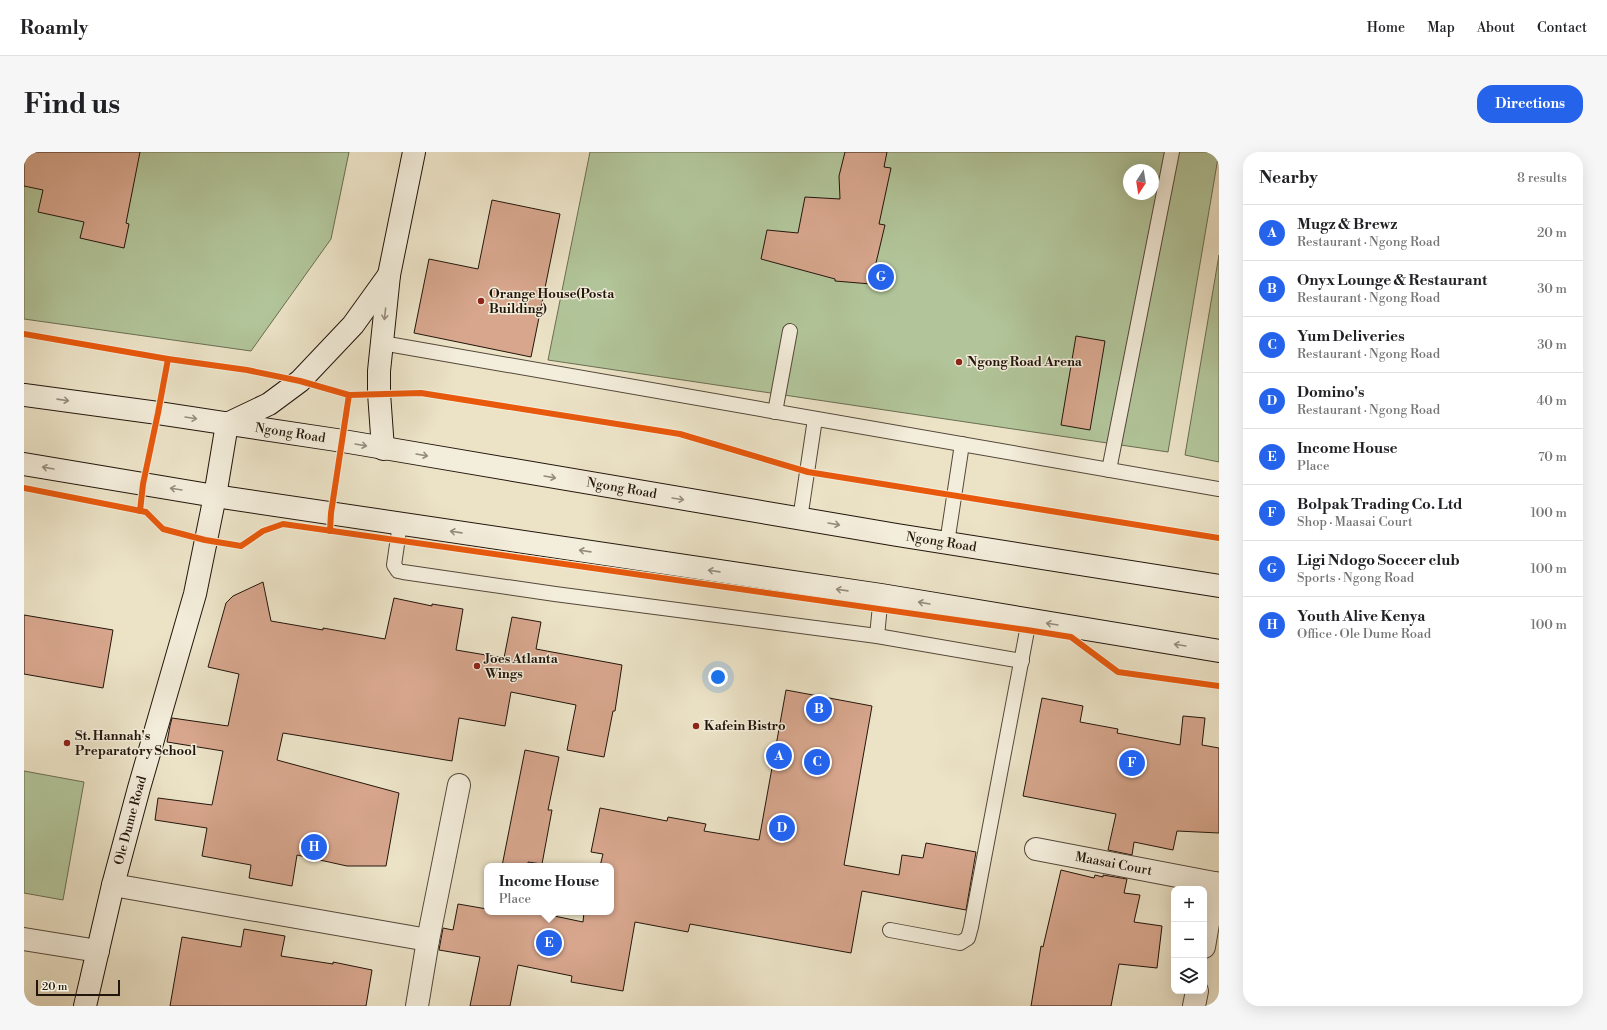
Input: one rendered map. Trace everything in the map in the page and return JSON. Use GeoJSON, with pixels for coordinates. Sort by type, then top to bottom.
{"type":"FeatureCollection","features":[{"type":"Feature","properties":{"kind":"main road"},"geometry":{"type":"LineString","coordinates":[[383,449],[379,393],[388,275],[414,152]]}},
{"type":"Feature","properties":{"kind":"main road"},"geometry":{"type":"LineString","coordinates":[[227,424],[269,404],[300,381],[353,325],[388,275]]}},
{"type":"Feature","properties":{"kind":"main road","name":"Ngong Road"},"geometry":{"type":"LineString","coordinates":[[24,395],[227,424],[800,519],[1219,586]]}},
{"type":"Feature","properties":{"kind":"main road","name":"Ole Dume Road"},"geometry":{"type":"LineString","coordinates":[[85,1006],[113,885],[139,788],[195,594],[215,496],[227,424]]}},
{"type":"Feature","properties":{"kind":"main road"},"geometry":{"type":"LineString","coordinates":[[24,464],[215,496],[881,595],[1219,651]]}},
{"type":"Feature","properties":{"kind":"main road"},"geometry":{"type":"LineString","coordinates":[[416,1006],[459,785]]}},
{"type":"Feature","properties":{"kind":"main road","name":"Maasai Court"},"geometry":{"type":"LineString","coordinates":[[1036,849],[1217,883],[1207,932]]}},
{"type":"Feature","properties":{"kind":"main road"},"geometry":{"type":"LineString","coordinates":[[113,885],[428,940]]}},
{"type":"Feature","properties":{"kind":"main road"},"geometry":{"type":"LineString","coordinates":[[24,939],[98,951]]}},
{"type":"Feature","properties":{"kind":"main road"},"geometry":{"type":"LineString","coordinates":[[1194,1006],[1196,994]]}},
{"type":"Feature","properties":{"kind":"lane"},"geometry":{"type":"LineString","coordinates":[[1109,470],[1172,152]]}},
{"type":"Feature","properties":{"kind":"lane"},"geometry":{"type":"LineString","coordinates":[[775,412],[790,331]]}},
{"type":"Feature","properties":{"kind":"lane"},"geometry":{"type":"LineString","coordinates":[[382,343],[1219,489]]}},
{"type":"Feature","properties":{"kind":"lane"},"geometry":{"type":"LineString","coordinates":[[800,519],[815,419]]}},
{"type":"Feature","properties":{"kind":"lane"},"geometry":{"type":"LineString","coordinates":[[947,543],[962,444]]}},
{"type":"Feature","properties":{"kind":"lane"},"geometry":{"type":"LineString","coordinates":[[400,524],[394,565],[398,571],[555,594],[877,636],[1022,661]]}},
{"type":"Feature","properties":{"kind":"lane"},"geometry":{"type":"LineString","coordinates":[[877,636],[881,595]]}},
{"type":"Feature","properties":{"kind":"lane"},"geometry":{"type":"LineString","coordinates":[[890,930],[960,943],[968,938],[1030,620]]}},
{"type":"Feature","properties":{"kind":"green space"},"geometry":{"type":"Polygon","coordinates":[[[24,152],[349,152],[331,239],[251,351],[24,319],[24,152]]]}},
{"type":"Feature","properties":{"kind":"green space"},"geometry":{"type":"Polygon","coordinates":[[[590,152],[1219,152],[1168,452],[548,360],[590,152]]]}},
{"type":"Feature","properties":{"kind":"green space"},"geometry":{"type":"Polygon","coordinates":[[[1219,255],[1219,462],[1185,455],[1219,255]]]}},
{"type":"Feature","properties":{"kind":"green space"},"geometry":{"type":"Polygon","coordinates":[[[24,771],[84,782],[63,900],[24,893],[24,771]]]}},
{"type":"Feature","properties":{"kind":"building"},"geometry":{"type":"Polygon","coordinates":[[[24,152],[140,152],[126,223],[129,224],[124,248],[80,238],[84,222],[38,212],[43,190],[24,186],[24,152]]]}},
{"type":"Feature","properties":{"kind":"building"},"geometry":{"type":"Polygon","coordinates":[[[845,152],[887,152],[884,167],[891,168],[879,224],[885,225],[871,284],[835,281],[835,279],[761,259],[767,230],[798,233],[805,197],[840,199],[839,176],[845,152]]]}},
{"type":"Feature","properties":{"kind":"building","name":"Orange House(Posta Building)"},"geometry":{"type":"Polygon","coordinates":[[[492,200],[560,214],[531,357],[414,333],[429,259],[478,269],[492,200]]]}},
{"type":"Feature","properties":{"kind":"building"},"geometry":{"type":"Polygon","coordinates":[[[1076,336],[1105,341],[1090,430],[1061,425],[1076,336]]]}},
{"type":"Feature","properties":{"kind":"building"},"geometry":{"type":"Polygon","coordinates":[[[263,582],[271,621],[385,639],[394,598],[432,606],[432,604],[463,609],[456,650],[504,658],[512,617],[541,622],[536,649],[622,665],[615,711],[613,711],[604,757],[567,750],[576,705],[511,692],[505,726],[459,718],[452,761],[283,733],[277,760],[399,793],[386,866],[347,866],[297,855],[292,886],[249,878],[251,865],[202,856],[207,828],[155,820],[158,798],[212,805],[223,751],[167,742],[170,726],[172,718],[228,726],[239,674],[208,667],[226,603],[233,596],[263,582]]]}},
{"type":"Feature","properties":{"kind":"building"},"geometry":{"type":"Polygon","coordinates":[[[24,615],[113,630],[103,688],[24,674],[24,615]]]}},
{"type":"Feature","properties":{"kind":"building"},"geometry":{"type":"Polygon","coordinates":[[[786,690],[872,706],[844,865],[899,875],[902,855],[923,858],[926,843],[976,852],[966,910],[862,891],[851,953],[690,924],[688,932],[635,922],[623,991],[571,982],[572,976],[518,965],[510,1006],[470,1006],[480,957],[439,950],[443,928],[453,930],[458,904],[484,908],[484,915],[549,915],[583,922],[584,915],[614,915],[614,863],[601,863],[603,854],[591,852],[600,808],[667,821],[668,817],[706,824],[704,831],[759,840],[786,690]]]}},
{"type":"Feature","properties":{"kind":"building"},"geometry":{"type":"Polygon","coordinates":[[[1042,698],[1083,706],[1080,722],[1118,729],[1117,733],[1180,745],[1183,716],[1205,718],[1202,745],[1219,748],[1219,833],[1177,831],[1173,850],[1134,842],[1132,855],[1108,850],[1116,814],[1023,796],[1042,698]]]}},
{"type":"Feature","properties":{"kind":"building"},"geometry":{"type":"Polygon","coordinates":[[[525,750],[559,757],[548,810],[552,810],[542,863],[503,863],[525,750]]]}},
{"type":"Feature","properties":{"kind":"building"},"geometry":{"type":"Polygon","coordinates":[[[1061,870],[1094,878],[1095,875],[1103,877],[1103,875],[1127,879],[1124,893],[1140,895],[1134,922],[1162,926],[1157,968],[1119,964],[1111,1006],[1031,1006],[1041,946],[1043,947],[1061,870]]]}},
{"type":"Feature","properties":{"kind":"building"},"geometry":{"type":"Polygon","coordinates":[[[244,929],[285,936],[281,956],[333,964],[333,962],[372,970],[366,1006],[170,1006],[182,937],[241,947],[244,929]]]}},
{"type":"Feature","properties":{"kind":"cycle path"},"geometry":{"type":"LineString","coordinates":[[24,334],[168,359],[247,370],[300,381],[349,395],[421,393],[680,434],[808,472],[1219,538]]}},
{"type":"Feature","properties":{"kind":"cycle path"},"geometry":{"type":"LineString","coordinates":[[140,511],[143,484],[168,359]]}},
{"type":"Feature","properties":{"kind":"cycle path"},"geometry":{"type":"LineString","coordinates":[[330,531],[331,513],[349,395]]}},
{"type":"Feature","properties":{"kind":"cycle path"},"geometry":{"type":"LineString","coordinates":[[24,488],[146,512],[163,529],[205,540],[241,546],[263,531],[283,524],[1071,637],[1118,672],[1219,686]]}},
{"type":"Feature","properties":{"kind":"place","name":"Ligi Ndogo Soccer club"},"geometry":{"type":"Point","coordinates":[881,277]}},
{"type":"Feature","properties":{"kind":"place","name":"Orange House(Posta Building)"},"geometry":{"type":"Point","coordinates":[481,301]}},
{"type":"Feature","properties":{"kind":"place","name":"Ngong Road Arena"},"geometry":{"type":"Point","coordinates":[959,362]}},
{"type":"Feature","properties":{"kind":"place","name":"Joes Atlanta Wings"},"geometry":{"type":"Point","coordinates":[477,666]}},
{"type":"Feature","properties":{"kind":"place","name":"Onyx Lounge & Restaurant"},"geometry":{"type":"Point","coordinates":[819,709]}},
{"type":"Feature","properties":{"kind":"place","name":"Kafein Bistro"},"geometry":{"type":"Point","coordinates":[696,726]}},
{"type":"Feature","properties":{"kind":"place","name":"St. Hannah's Preparatory School"},"geometry":{"type":"Point","coordinates":[67,743]}},
{"type":"Feature","properties":{"kind":"place","name":"Mugz & Brewz"},"geometry":{"type":"Point","coordinates":[779,756]}},
{"type":"Feature","properties":{"kind":"place","name":"Yum Deliveries"},"geometry":{"type":"Point","coordinates":[817,762]}},
{"type":"Feature","properties":{"kind":"place","name":"Bolpak Trading Co. Ltd"},"geometry":{"type":"Point","coordinates":[1132,763]}},
{"type":"Feature","properties":{"kind":"place","name":"Domino's"},"geometry":{"type":"Point","coordinates":[782,828]}},
{"type":"Feature","properties":{"kind":"place","name":"Youth Alive Kenya"},"geometry":{"type":"Point","coordinates":[314,847]}},
{"type":"Feature","properties":{"kind":"place","name":"Income House"},"geometry":{"type":"Point","coordinates":[549,943]}}]}
